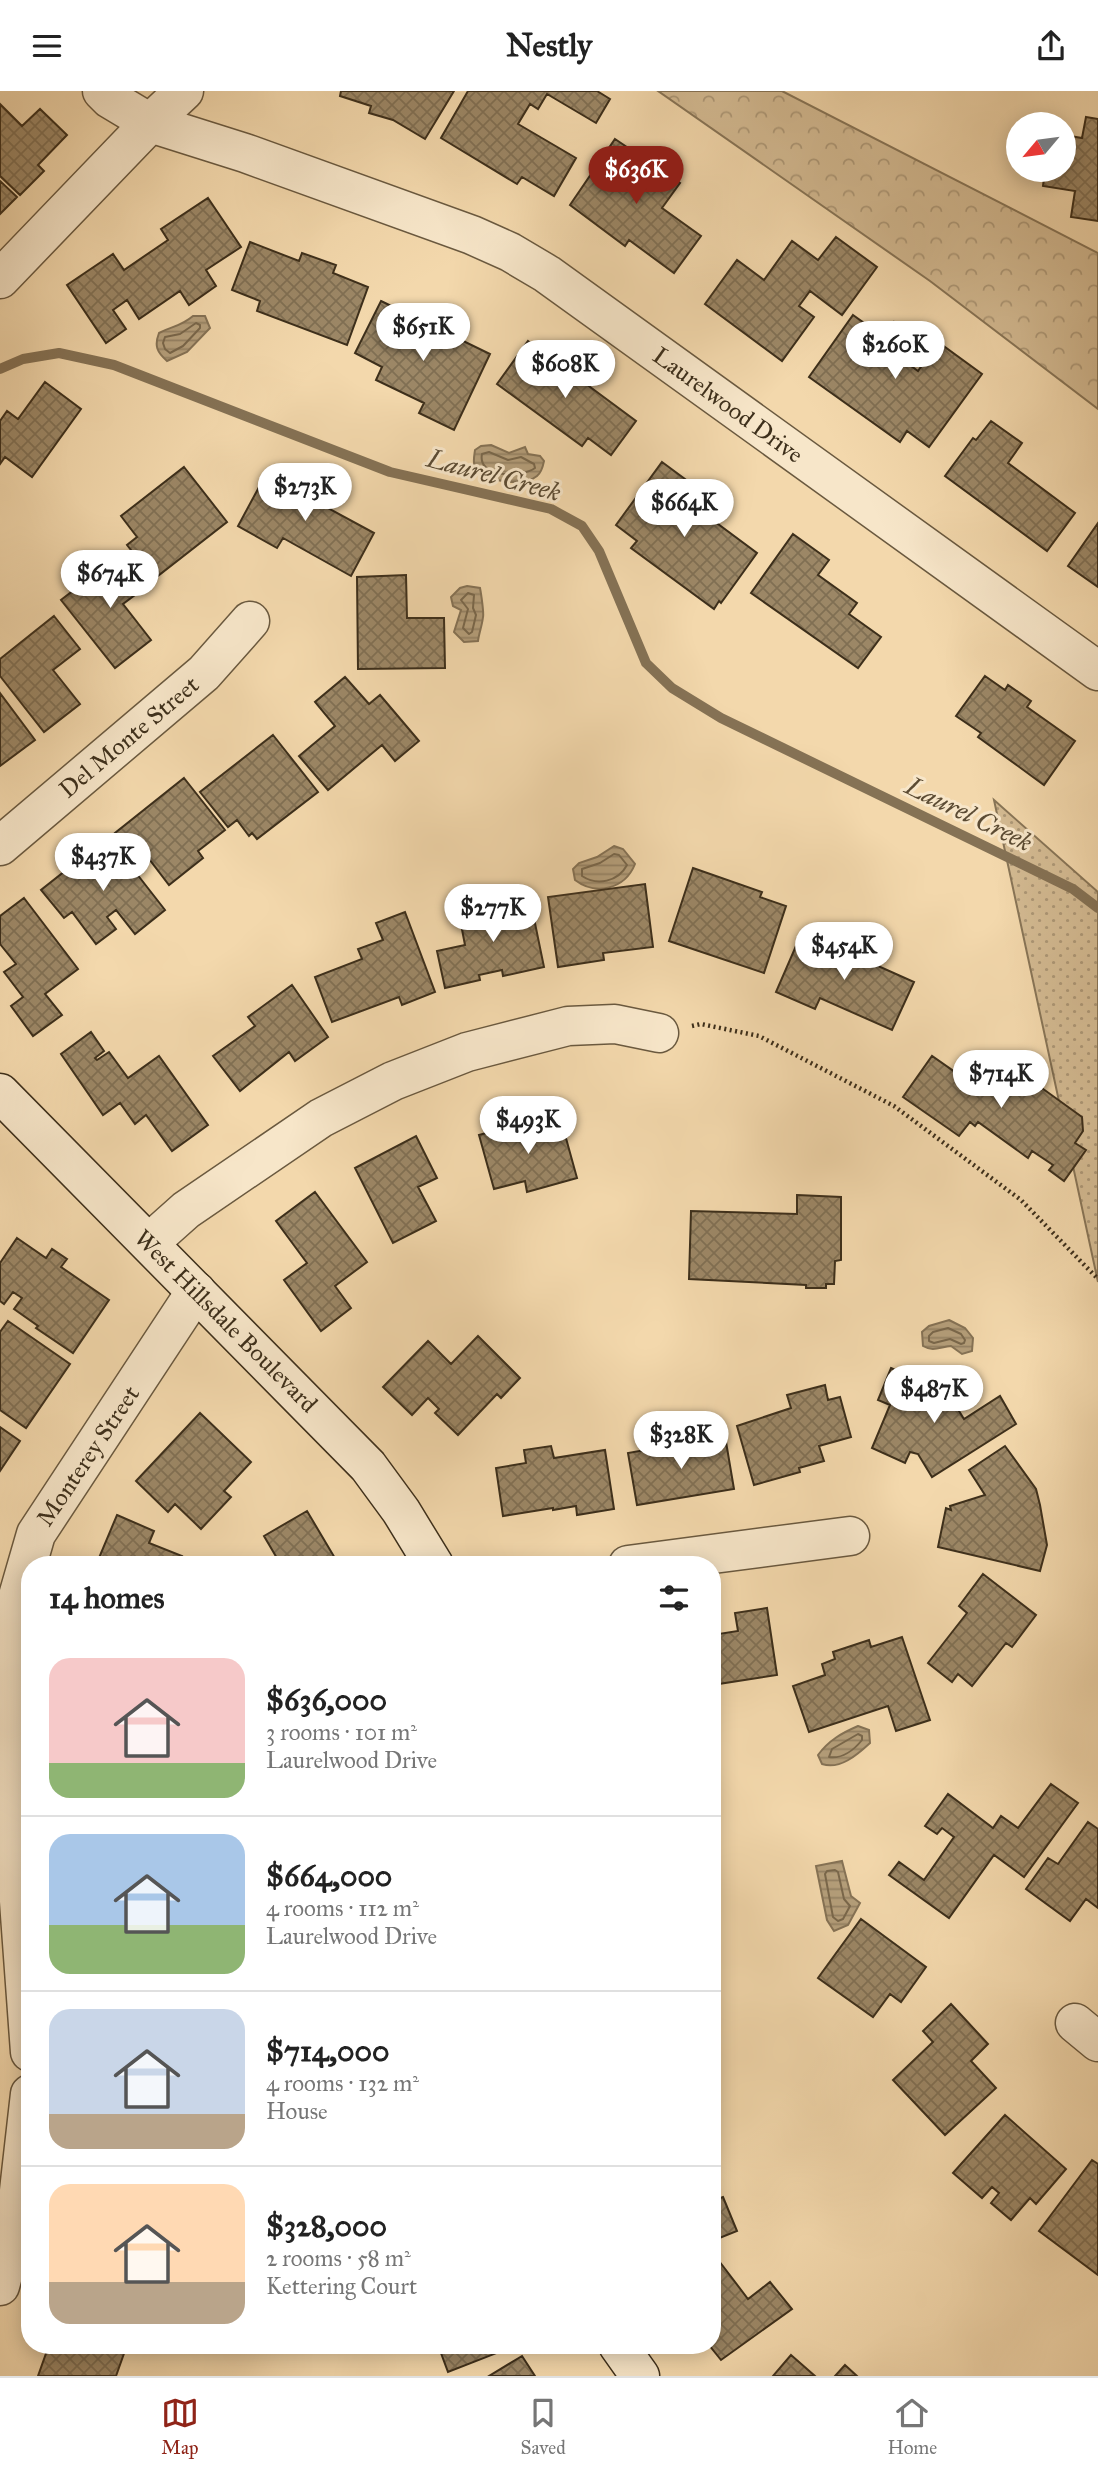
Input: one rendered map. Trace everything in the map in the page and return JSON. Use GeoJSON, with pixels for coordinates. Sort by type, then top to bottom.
{"type":"FeatureCollection","features":[{"type":"Feature","properties":{"kind":"street","name":"Laurelwood Drive"},"geometry":{"type":"LineString","coordinates":[[102,91],[110,99],[150,123],[245,153],[472,235],[510,252],[558,282],[1098,671]]}},
{"type":"Feature","properties":{"kind":"street"},"geometry":{"type":"LineString","coordinates":[[0,279],[184,91]]}},
{"type":"Feature","properties":{"kind":"street","name":"Del Monte Street"},"geometry":{"type":"LineString","coordinates":[[0,846],[204,673],[250,621]]}},
{"type":"Feature","properties":{"kind":"street"},"geometry":{"type":"LineString","coordinates":[[149,1243],[186,1210],[321,1118],[393,1081],[467,1052],[568,1025],[615,1024],[659,1033]]}},
{"type":"Feature","properties":{"kind":"street","name":"West Hillsdale Boulevard"},"geometry":{"type":"LineString","coordinates":[[0,1093],[368,1467],[401,1511],[428,1556]]}},
{"type":"Feature","properties":{"kind":"street","name":"Monterey Street"},"geometry":{"type":"LineString","coordinates":[[30,1556],[36,1534],[196,1291]]}},
{"type":"Feature","properties":{"kind":"street"},"geometry":{"type":"LineString","coordinates":[[699,1556],[850,1537]]}},
{"type":"Feature","properties":{"kind":"street","name":"Monterey Street"},"geometry":{"type":"LineString","coordinates":[[21,1586],[12,1617],[4,1695],[21,1928]]}},
{"type":"Feature","properties":{"kind":"street"},"geometry":{"type":"LineString","coordinates":[[0,2286],[14,2235],[21,2173]]}},
{"type":"Feature","properties":{"kind":"street"},"geometry":{"type":"LineString","coordinates":[[624,2354],[640,2376]]}},
{"type":"Feature","properties":{"kind":"path"},"geometry":{"type":"LineString","coordinates":[[659,1033],[701,1024],[759,1035],[894,1106],[1021,1200],[1098,1279]]}},
{"type":"Feature","properties":{"kind":"green space"},"geometry":{"type":"Polygon","coordinates":[[[658,91],[782,91],[1098,253],[1098,409],[930,281],[658,91]]]}},
{"type":"Feature","properties":{"kind":"green space"},"geometry":{"type":"Polygon","coordinates":[[[994,800],[1098,892],[1098,1282],[994,800]]]}},
{"type":"Feature","properties":{"kind":"water"},"geometry":{"type":"Polygon","coordinates":[[[193,316],[205,316],[210,328],[187,352],[167,361],[157,349],[159,333],[193,316]]]}},
{"type":"Feature","properties":{"kind":"water"},"geometry":{"type":"Polygon","coordinates":[[[491,445],[509,453],[525,447],[528,454],[540,456],[544,461],[541,471],[532,479],[516,482],[483,475],[475,466],[475,450],[491,445]]]}},
{"type":"Feature","properties":{"kind":"water"},"geometry":{"type":"Polygon","coordinates":[[[460,588],[480,588],[483,615],[478,641],[464,642],[454,632],[461,610],[453,606],[451,597],[460,588]]]}},
{"type":"Feature","properties":{"kind":"water"},"geometry":{"type":"Polygon","coordinates":[[[614,846],[623,849],[635,864],[624,879],[601,889],[583,885],[575,880],[573,869],[579,863],[597,857],[614,846]]]}},
{"type":"Feature","properties":{"kind":"water"},"geometry":{"type":"Polygon","coordinates":[[[949,1320],[965,1328],[973,1338],[972,1351],[962,1354],[951,1346],[933,1349],[923,1346],[922,1332],[929,1326],[949,1320]]]}},
{"type":"Feature","properties":{"kind":"water"},"geometry":{"type":"Polygon","coordinates":[[[858,1726],[869,1730],[870,1743],[842,1763],[822,1764],[818,1755],[822,1750],[836,1738],[858,1726]]]}},
{"type":"Feature","properties":{"kind":"water"},"geometry":{"type":"Polygon","coordinates":[[[842,1861],[851,1896],[860,1903],[848,1925],[834,1931],[827,1920],[816,1866],[842,1861]]]}},
{"type":"Feature","properties":{"kind":"building"},"geometry":{"type":"Polygon","coordinates":[[[341,91],[454,91],[425,139],[393,120],[369,113],[371,106],[340,96],[341,91]]]}},
{"type":"Feature","properties":{"kind":"building"},"geometry":{"type":"Polygon","coordinates":[[[468,91],[597,91],[610,99],[596,123],[547,94],[538,109],[530,104],[518,124],[576,158],[554,196],[522,177],[517,184],[441,138],[468,91]]]}},
{"type":"Feature","properties":{"kind":"building"},"geometry":{"type":"Polygon","coordinates":[[[0,104],[22,126],[40,109],[67,135],[38,165],[44,171],[20,195],[0,176],[0,104]]]}},
{"type":"Feature","properties":{"kind":"building"},"geometry":{"type":"Polygon","coordinates":[[[1086,117],[1098,119],[1098,221],[1071,217],[1075,191],[1043,186],[1044,182],[1076,182],[1076,137],[1082,138],[1086,117]]]}},
{"type":"Feature","properties":{"kind":"building"},"geometry":{"type":"Polygon","coordinates":[[[615,139],[680,183],[662,208],[701,236],[674,273],[629,240],[625,246],[570,205],[615,139]]]}},
{"type":"Feature","properties":{"kind":"building"},"geometry":{"type":"Polygon","coordinates":[[[0,181],[17,197],[0,214],[0,181]]]}},
{"type":"Feature","properties":{"kind":"building"},"geometry":{"type":"Polygon","coordinates":[[[208,198],[241,247],[206,270],[216,286],[189,305],[180,291],[139,319],[127,300],[113,310],[126,329],[106,343],[67,285],[113,254],[124,270],[168,240],[161,229],[208,198]]]}},
{"type":"Feature","properties":{"kind":"building"},"geometry":{"type":"Polygon","coordinates":[[[836,237],[877,267],[842,315],[810,291],[799,306],[814,317],[782,361],[705,304],[737,260],[764,280],[792,241],[818,260],[836,237]]]}},
{"type":"Feature","properties":{"kind":"building"},"geometry":{"type":"Polygon","coordinates":[[[250,242],[299,261],[302,253],[336,265],[333,273],[368,287],[347,345],[257,311],[260,301],[232,290],[250,242]]]}},
{"type":"Feature","properties":{"kind":"building"},"geometry":{"type":"Polygon","coordinates":[[[381,301],[490,354],[454,430],[419,413],[424,403],[376,380],[382,367],[355,353],[381,301]]]}},
{"type":"Feature","properties":{"kind":"building"},"geometry":{"type":"Polygon","coordinates":[[[853,315],[884,337],[894,322],[909,333],[895,354],[918,371],[938,342],[982,374],[929,447],[907,431],[900,442],[809,377],[853,315]]]}},
{"type":"Feature","properties":{"kind":"building"},"geometry":{"type":"Polygon","coordinates":[[[528,341],[636,421],[611,455],[588,438],[582,446],[497,384],[528,341]]]}},
{"type":"Feature","properties":{"kind":"building"},"geometry":{"type":"Polygon","coordinates":[[[45,382],[81,409],[32,477],[5,457],[0,464],[0,421],[7,411],[18,419],[45,382]]]}},
{"type":"Feature","properties":{"kind":"building"},"geometry":{"type":"Polygon","coordinates":[[[991,421],[1022,443],[1008,463],[1075,513],[1047,551],[945,476],[973,438],[976,440],[991,421]]]}},
{"type":"Feature","properties":{"kind":"building"},"geometry":{"type":"Polygon","coordinates":[[[662,462],[693,485],[683,498],[757,553],[714,609],[631,548],[637,541],[616,525],[662,462]]]}},
{"type":"Feature","properties":{"kind":"building"},"geometry":{"type":"Polygon","coordinates":[[[184,467],[227,522],[154,579],[127,545],[137,537],[121,516],[184,467]]]}},
{"type":"Feature","properties":{"kind":"building"},"geometry":{"type":"Polygon","coordinates":[[[285,471],[321,490],[315,501],[374,533],[351,576],[283,538],[277,548],[238,526],[265,476],[278,483],[285,471]]]}},
{"type":"Feature","properties":{"kind":"building"},"geometry":{"type":"Polygon","coordinates":[[[1098,523],[1098,587],[1068,566],[1098,523]]]}},
{"type":"Feature","properties":{"kind":"building"},"geometry":{"type":"Polygon","coordinates":[[[793,534],[829,560],[818,575],[857,603],[849,614],[881,637],[858,668],[751,593],[793,534]]]}},
{"type":"Feature","properties":{"kind":"building"},"geometry":{"type":"Polygon","coordinates":[[[122,553],[147,586],[123,604],[151,640],[115,668],[61,600],[122,553]]]}},
{"type":"Feature","properties":{"kind":"building"},"geometry":{"type":"Polygon","coordinates":[[[406,575],[407,618],[444,618],[445,668],[358,669],[357,577],[406,575]]]}},
{"type":"Feature","properties":{"kind":"building"},"geometry":{"type":"Polygon","coordinates":[[[54,616],[80,649],[53,670],[80,704],[44,732],[0,676],[0,659],[54,616]]]}},
{"type":"Feature","properties":{"kind":"building"},"geometry":{"type":"Polygon","coordinates":[[[985,676],[1005,690],[1008,685],[1031,701],[1027,707],[1075,741],[1044,785],[978,737],[981,733],[956,716],[985,676]]]}},
{"type":"Feature","properties":{"kind":"building"},"geometry":{"type":"Polygon","coordinates":[[[345,677],[369,704],[380,695],[419,741],[395,761],[382,745],[328,790],[299,756],[335,726],[315,702],[345,677]]]}},
{"type":"Feature","properties":{"kind":"building"},"geometry":{"type":"Polygon","coordinates":[[[0,693],[35,740],[0,766],[0,693]]]}},
{"type":"Feature","properties":{"kind":"building"},"geometry":{"type":"Polygon","coordinates":[[[273,735],[318,792],[257,839],[252,833],[249,836],[237,820],[228,827],[200,792],[273,735]]]}},
{"type":"Feature","properties":{"kind":"building"},"geometry":{"type":"Polygon","coordinates":[[[184,778],[225,830],[198,851],[203,858],[169,885],[149,859],[141,866],[115,833],[184,778]]]}},
{"type":"Feature","properties":{"kind":"building"},"geometry":{"type":"Polygon","coordinates":[[[108,837],[165,910],[135,934],[116,910],[107,917],[116,929],[96,944],[72,912],[64,918],[41,890],[108,837]]]}},
{"type":"Feature","properties":{"kind":"building"},"geometry":{"type":"Polygon","coordinates":[[[693,868],[762,892],[760,897],[786,906],[764,973],[669,941],[693,868]]]}},
{"type":"Feature","properties":{"kind":"building"},"geometry":{"type":"Polygon","coordinates":[[[645,884],[653,947],[603,953],[604,960],[558,967],[548,897],[645,884]]]}},
{"type":"Feature","properties":{"kind":"building"},"geometry":{"type":"Polygon","coordinates":[[[24,898],[78,969],[45,994],[62,1015],[33,1036],[11,1006],[23,997],[4,972],[16,964],[0,944],[0,916],[24,898]]]}},
{"type":"Feature","properties":{"kind":"building"},"geometry":{"type":"Polygon","coordinates":[[[530,899],[544,967],[503,976],[502,970],[479,975],[480,980],[445,988],[437,951],[465,945],[459,914],[530,899]]]}},
{"type":"Feature","properties":{"kind":"building"},"geometry":{"type":"Polygon","coordinates":[[[405,912],[435,992],[402,1005],[399,997],[332,1022],[315,977],[362,959],[358,949],[383,940],[376,923],[405,912]]]}},
{"type":"Feature","properties":{"kind":"building"},"geometry":{"type":"Polygon","coordinates":[[[802,932],[914,982],[892,1030],[820,998],[815,1009],[776,992],[802,932]]]}},
{"type":"Feature","properties":{"kind":"building"},"geometry":{"type":"Polygon","coordinates":[[[292,985],[328,1037],[295,1061],[289,1052],[240,1091],[213,1056],[255,1026],[248,1017],[292,985]]]}},
{"type":"Feature","properties":{"kind":"building"},"geometry":{"type":"Polygon","coordinates":[[[91,1032],[104,1051],[95,1058],[97,1060],[109,1052],[128,1078],[159,1056],[208,1125],[172,1151],[146,1115],[135,1124],[120,1103],[103,1115],[61,1054],[91,1032]]]}},
{"type":"Feature","properties":{"kind":"building"},"geometry":{"type":"Polygon","coordinates":[[[971,1055],[995,1072],[1003,1060],[1082,1117],[1083,1131],[1075,1143],[1086,1150],[1064,1181],[1049,1170],[1053,1165],[1032,1151],[1028,1158],[978,1122],[975,1126],[970,1122],[959,1136],[903,1097],[932,1056],[958,1074],[971,1055]]]}},
{"type":"Feature","properties":{"kind":"building"},"geometry":{"type":"Polygon","coordinates":[[[549,1116],[554,1134],[564,1131],[577,1178],[527,1192],[525,1181],[494,1189],[479,1135],[549,1116]]]}},
{"type":"Feature","properties":{"kind":"building"},"geometry":{"type":"Polygon","coordinates":[[[416,1136],[437,1178],[418,1187],[436,1221],[393,1243],[355,1168],[416,1136]]]}},
{"type":"Feature","properties":{"kind":"building"},"geometry":{"type":"Polygon","coordinates":[[[315,1192],[367,1262],[335,1286],[351,1308],[321,1331],[284,1280],[307,1263],[276,1221],[315,1192]]]}},
{"type":"Feature","properties":{"kind":"building"},"geometry":{"type":"Polygon","coordinates":[[[797,1195],[841,1197],[841,1260],[835,1261],[834,1284],[826,1284],[826,1288],[806,1288],[806,1285],[689,1279],[691,1211],[797,1214],[797,1195]]]}},
{"type":"Feature","properties":{"kind":"building"},"geometry":{"type":"Polygon","coordinates":[[[17,1238],[46,1258],[52,1249],[67,1259],[61,1267],[109,1300],[73,1353],[14,1309],[22,1298],[13,1292],[4,1304],[0,1301],[0,1263],[17,1238]]]}},
{"type":"Feature","properties":{"kind":"building"},"geometry":{"type":"Polygon","coordinates":[[[8,1321],[70,1364],[26,1428],[0,1410],[0,1332],[8,1321]]]}},
{"type":"Feature","properties":{"kind":"building"},"geometry":{"type":"Polygon","coordinates":[[[478,1336],[520,1378],[501,1398],[497,1394],[458,1435],[435,1413],[439,1409],[428,1398],[412,1415],[383,1387],[428,1341],[451,1364],[478,1336]]]}},
{"type":"Feature","properties":{"kind":"building"},"geometry":{"type":"Polygon","coordinates":[[[891,1368],[919,1381],[917,1386],[954,1403],[964,1419],[1000,1396],[1016,1424],[932,1477],[918,1454],[910,1452],[905,1463],[872,1448],[890,1405],[878,1400],[891,1368]]]}},
{"type":"Feature","properties":{"kind":"building"},"geometry":{"type":"Polygon","coordinates":[[[825,1385],[828,1400],[840,1397],[851,1437],[819,1446],[824,1461],[799,1468],[800,1472],[754,1485],[737,1426],[791,1408],[787,1395],[825,1385]]]}},
{"type":"Feature","properties":{"kind":"building"},"geometry":{"type":"Polygon","coordinates":[[[200,1413],[251,1462],[224,1491],[231,1497],[201,1529],[175,1504],[168,1512],[136,1481],[200,1413]]]}},
{"type":"Feature","properties":{"kind":"building"},"geometry":{"type":"Polygon","coordinates":[[[0,1427],[20,1441],[0,1471],[0,1427]]]}},
{"type":"Feature","properties":{"kind":"building"},"geometry":{"type":"Polygon","coordinates":[[[725,1436],[734,1489],[637,1505],[628,1453],[725,1436]]]}},
{"type":"Feature","properties":{"kind":"building"},"geometry":{"type":"Polygon","coordinates":[[[551,1446],[554,1458],[605,1450],[614,1509],[577,1515],[576,1506],[503,1516],[496,1468],[526,1463],[524,1450],[551,1446]]]}},
{"type":"Feature","properties":{"kind":"building"},"geometry":{"type":"Polygon","coordinates":[[[1005,1446],[1036,1489],[1047,1545],[1040,1571],[938,1547],[946,1508],[951,1510],[950,1506],[985,1495],[969,1470],[1005,1446]]]}},
{"type":"Feature","properties":{"kind":"building"},"geometry":{"type":"Polygon","coordinates":[[[307,1511],[334,1556],[276,1556],[264,1536],[307,1511]]]}},
{"type":"Feature","properties":{"kind":"building"},"geometry":{"type":"Polygon","coordinates":[[[117,1515],[154,1531],[149,1543],[182,1556],[100,1556],[117,1515]]]}},
{"type":"Feature","properties":{"kind":"building"},"geometry":{"type":"Polygon","coordinates":[[[983,1574],[1036,1615],[1012,1647],[1006,1643],[972,1686],[958,1674],[952,1682],[928,1663],[967,1613],[959,1606],[983,1574]]]}},
{"type":"Feature","properties":{"kind":"building"},"geometry":{"type":"Polygon","coordinates":[[[767,1608],[777,1675],[721,1684],[721,1634],[738,1631],[735,1613],[767,1608]]]}},
{"type":"Feature","properties":{"kind":"building"},"geometry":{"type":"Polygon","coordinates":[[[902,1637],[930,1720],[896,1731],[888,1706],[809,1732],[793,1686],[825,1675],[822,1664],[835,1659],[833,1652],[869,1640],[871,1647],[902,1637]]]}},
{"type":"Feature","properties":{"kind":"building"},"geometry":{"type":"Polygon","coordinates":[[[1051,1784],[1078,1803],[1024,1877],[994,1855],[949,1918],[889,1875],[899,1862],[924,1880],[954,1837],[942,1828],[937,1834],[925,1826],[948,1794],[993,1828],[1001,1816],[1018,1828],[1051,1784]]]}},
{"type":"Feature","properties":{"kind":"building"},"geometry":{"type":"Polygon","coordinates":[[[1088,1822],[1098,1829],[1098,1908],[1086,1899],[1070,1921],[1026,1889],[1048,1858],[1058,1864],[1088,1822]]]}},
{"type":"Feature","properties":{"kind":"building"},"geometry":{"type":"Polygon","coordinates":[[[861,1919],[926,1967],[901,2002],[890,1994],[873,2017],[818,1978],[861,1919]]]}},
{"type":"Feature","properties":{"kind":"building"},"geometry":{"type":"Polygon","coordinates":[[[951,2004],[988,2044],[971,2061],[996,2088],[945,2135],[893,2080],[933,2042],[923,2031],[951,2004]]]}},
{"type":"Feature","properties":{"kind":"building"},"geometry":{"type":"Polygon","coordinates":[[[1005,2115],[1066,2169],[1036,2204],[1030,2198],[1011,2220],[991,2203],[999,2193],[992,2187],[982,2198],[953,2173],[1005,2115]]]}},
{"type":"Feature","properties":{"kind":"building"},"geometry":{"type":"Polygon","coordinates":[[[1092,2160],[1098,2164],[1098,2275],[1039,2231],[1092,2160]]]}},
{"type":"Feature","properties":{"kind":"building"},"geometry":{"type":"Polygon","coordinates":[[[723,2197],[737,2231],[721,2237],[723,2197]]]}},
{"type":"Feature","properties":{"kind":"building"},"geometry":{"type":"Polygon","coordinates":[[[721,2264],[748,2299],[770,2282],[792,2309],[721,2360],[716,2354],[721,2354],[721,2264]]]}},
{"type":"Feature","properties":{"kind":"building"},"geometry":{"type":"Polygon","coordinates":[[[46,2354],[124,2354],[116,2376],[38,2376],[46,2354]]]}},
{"type":"Feature","properties":{"kind":"building"},"geometry":{"type":"Polygon","coordinates":[[[441,2354],[494,2354],[448,2372],[441,2354]]]}},
{"type":"Feature","properties":{"kind":"building"},"geometry":{"type":"Polygon","coordinates":[[[791,2355],[815,2376],[773,2376],[791,2355]]]}},
{"type":"Feature","properties":{"kind":"building"},"geometry":{"type":"Polygon","coordinates":[[[522,2356],[535,2376],[489,2376],[522,2356]]]}},
{"type":"Feature","properties":{"kind":"building"},"geometry":{"type":"Polygon","coordinates":[[[845,2365],[857,2376],[835,2376],[845,2365]]]}},
{"type":"Feature","properties":{"kind":"waterway","name":"Laurel Creek"},"geometry":{"type":"LineString","coordinates":[[0,369],[23,359],[59,353],[114,365],[390,472],[551,509],[582,526],[599,551],[646,663],[672,688],[721,718],[1073,889],[1098,908]]}}]}
